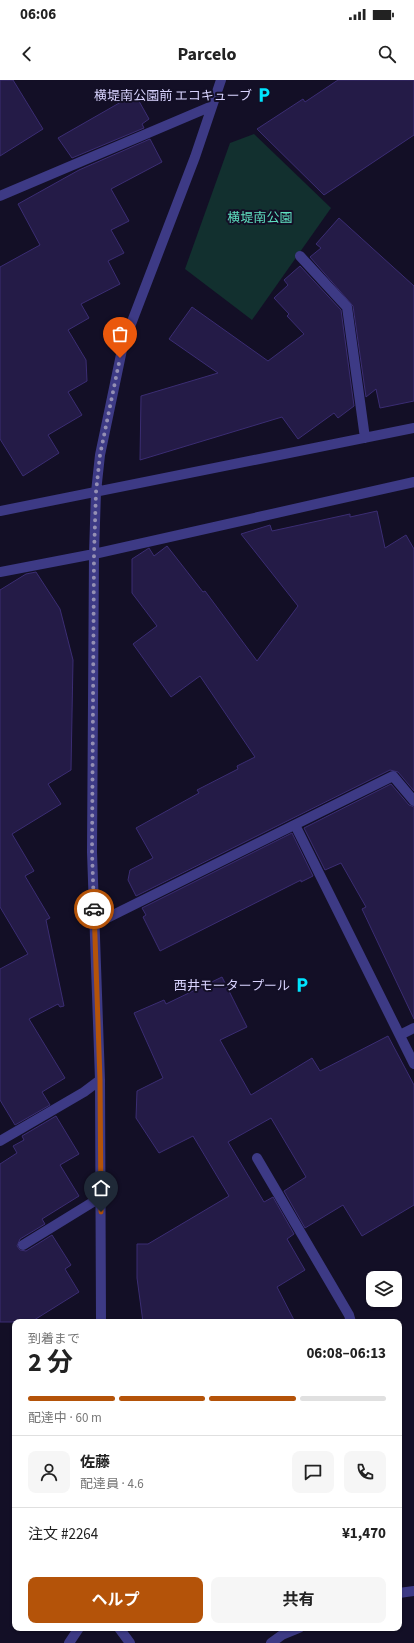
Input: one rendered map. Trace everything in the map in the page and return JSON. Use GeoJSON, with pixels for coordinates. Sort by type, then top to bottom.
{"type":"FeatureCollection","features":[{"type":"Feature","properties":{"kind":"street"},"geometry":{"type":"LineString","coordinates":[[101,1319],[100,1080],[92,852],[94,554],[96,492],[100,455],[123,345],[195,157],[221,80]]}},
{"type":"Feature","properties":{"kind":"street"},"geometry":{"type":"LineString","coordinates":[[0,196],[212,106]]}},
{"type":"Feature","properties":{"kind":"street"},"geometry":{"type":"LineString","coordinates":[[300,256],[347,307],[365,438]]}},
{"type":"Feature","properties":{"kind":"street"},"geometry":{"type":"LineString","coordinates":[[0,511],[414,428]]}},
{"type":"Feature","properties":{"kind":"street"},"geometry":{"type":"LineString","coordinates":[[0,572],[94,554],[414,482]]}},
{"type":"Feature","properties":{"kind":"street"},"geometry":{"type":"LineString","coordinates":[[95,924],[393,776],[414,801]]}},
{"type":"Feature","properties":{"kind":"street"},"geometry":{"type":"LineString","coordinates":[[295,825],[414,1064]]}},
{"type":"Feature","properties":{"kind":"street"},"geometry":{"type":"LineString","coordinates":[[400,1035],[414,1028]]}},
{"type":"Feature","properties":{"kind":"street"},"geometry":{"type":"LineString","coordinates":[[0,1141],[84,1092],[100,1080]]}},
{"type":"Feature","properties":{"kind":"street"},"geometry":{"type":"LineString","coordinates":[[257,1158],[350,1319]]}},
{"type":"Feature","properties":{"kind":"street"},"geometry":{"type":"LineString","coordinates":[[23,1245],[101,1197]]}},
{"type":"Feature","properties":{"kind":"street"},"geometry":{"type":"LineString","coordinates":[[402,1593],[414,1591]]}},
{"type":"Feature","properties":{"kind":"street"},"geometry":{"type":"LineString","coordinates":[[69,1643],[77,1631]]}},
{"type":"Feature","properties":{"kind":"street"},"geometry":{"type":"LineString","coordinates":[[121,1631],[130,1643]]}},
{"type":"Feature","properties":{"kind":"street"},"geometry":{"type":"LineString","coordinates":[[271,1643],[293,1631]]}},
{"type":"Feature","properties":{"kind":"green space","name":"横堤南公園"},"geometry":{"type":"Polygon","coordinates":[[[254,134],[331,208],[252,320],[185,269],[230,143],[254,134]]]}},
{"type":"Feature","properties":{"kind":"building"},"geometry":{"type":"Polygon","coordinates":[[[0,80],[13,80],[43,129],[0,156],[0,80]]]}},
{"type":"Feature","properties":{"kind":"building"},"geometry":{"type":"Polygon","coordinates":[[[338,80],[414,80],[414,135],[324,195],[257,129],[303,99],[305,102],[338,80]]]}},
{"type":"Feature","properties":{"kind":"building"},"geometry":{"type":"Polygon","coordinates":[[[135,94],[149,119],[142,124],[144,128],[72,158],[58,138],[135,94]]]}},
{"type":"Feature","properties":{"kind":"building"},"geometry":{"type":"Polygon","coordinates":[[[150,139],[162,162],[111,189],[129,221],[111,230],[124,253],[108,261],[120,284],[81,304],[89,318],[68,330],[86,360],[87,381],[68,392],[82,415],[48,435],[59,453],[23,476],[0,439],[0,267],[40,245],[18,204],[79,170],[150,139]]]}},
{"type":"Feature","properties":{"kind":"building"},"geometry":{"type":"Polygon","coordinates":[[[339,218],[414,286],[414,401],[380,408],[376,389],[366,397],[353,306],[310,257],[321,248],[316,244],[339,218]]]}},
{"type":"Feature","properties":{"kind":"building"},"geometry":{"type":"Polygon","coordinates":[[[300,266],[341,310],[354,406],[338,418],[334,413],[298,439],[282,417],[140,460],[141,396],[218,373],[169,339],[192,307],[268,361],[304,334],[287,316],[289,314],[274,298],[288,285],[284,280],[300,266]]]}},
{"type":"Feature","properties":{"kind":"building"},"geometry":{"type":"Polygon","coordinates":[[[377,511],[385,548],[406,535],[414,549],[414,791],[398,772],[390,770],[136,896],[128,880],[130,870],[153,858],[136,828],[199,793],[197,790],[238,769],[237,766],[255,757],[200,676],[171,697],[133,644],[157,626],[132,593],[132,559],[149,548],[154,556],[167,546],[203,592],[205,591],[257,661],[298,606],[241,534],[270,525],[272,531],[350,514],[350,517],[377,511]]]}},
{"type":"Feature","properties":{"kind":"building"},"geometry":{"type":"Polygon","coordinates":[[[36,572],[60,609],[73,660],[71,770],[48,784],[61,804],[12,834],[34,871],[25,876],[50,918],[46,920],[64,1006],[60,1007],[58,1004],[29,1019],[65,1078],[42,1092],[50,1105],[15,1125],[0,1100],[0,969],[28,954],[0,907],[0,590],[26,574],[36,572]]]}},
{"type":"Feature","properties":{"kind":"building"},"geometry":{"type":"Polygon","coordinates":[[[391,784],[409,805],[414,807],[414,1019],[362,909],[366,907],[341,863],[325,870],[304,828],[391,784]]]}},
{"type":"Feature","properties":{"kind":"building"},"geometry":{"type":"Polygon","coordinates":[[[292,833],[313,876],[301,882],[301,880],[160,951],[143,917],[146,915],[142,908],[292,833]]]}},
{"type":"Feature","properties":{"kind":"building"},"geometry":{"type":"Polygon","coordinates":[[[222,977],[247,1027],[220,1040],[251,1095],[312,1058],[320,1071],[388,1036],[414,1085],[414,1205],[362,1236],[343,1205],[305,1228],[284,1191],[306,1177],[271,1118],[228,1142],[264,1202],[273,1197],[294,1234],[287,1239],[305,1270],[277,1287],[293,1319],[143,1319],[137,1278],[137,1244],[148,1244],[229,1196],[193,1136],[159,1153],[136,1118],[137,1091],[163,1078],[134,1013],[164,1000],[166,1004],[222,977]]]}},
{"type":"Feature","properties":{"kind":"building"},"geometry":{"type":"Polygon","coordinates":[[[56,1116],[79,1154],[60,1165],[79,1196],[42,1219],[45,1224],[20,1239],[17,1246],[20,1250],[26,1251],[52,1235],[71,1265],[65,1269],[79,1292],[36,1319],[12,1319],[12,1322],[0,1322],[0,1164],[17,1153],[13,1146],[24,1140],[22,1136],[56,1116]]]}},
{"type":"Feature","properties":{"kind":"way so far"},"geometry":{"type":"LineString","coordinates":[[94,909],[92,852],[94,554],[96,492],[100,455],[120,358]]}},
{"type":"Feature","properties":{"kind":"place","name":"横堤南公園前 エコキューブ"},"geometry":{"type":"Point","coordinates":[264,95]}},
{"type":"Feature","properties":{"kind":"place","name":"西井モータープール"},"geometry":{"type":"Point","coordinates":[302,985]}},
{"type":"Feature","properties":{"kind":"route"},"geometry":{"type":"LineString","coordinates":[[94,909],[100,1080],[101,1212]]}}]}
